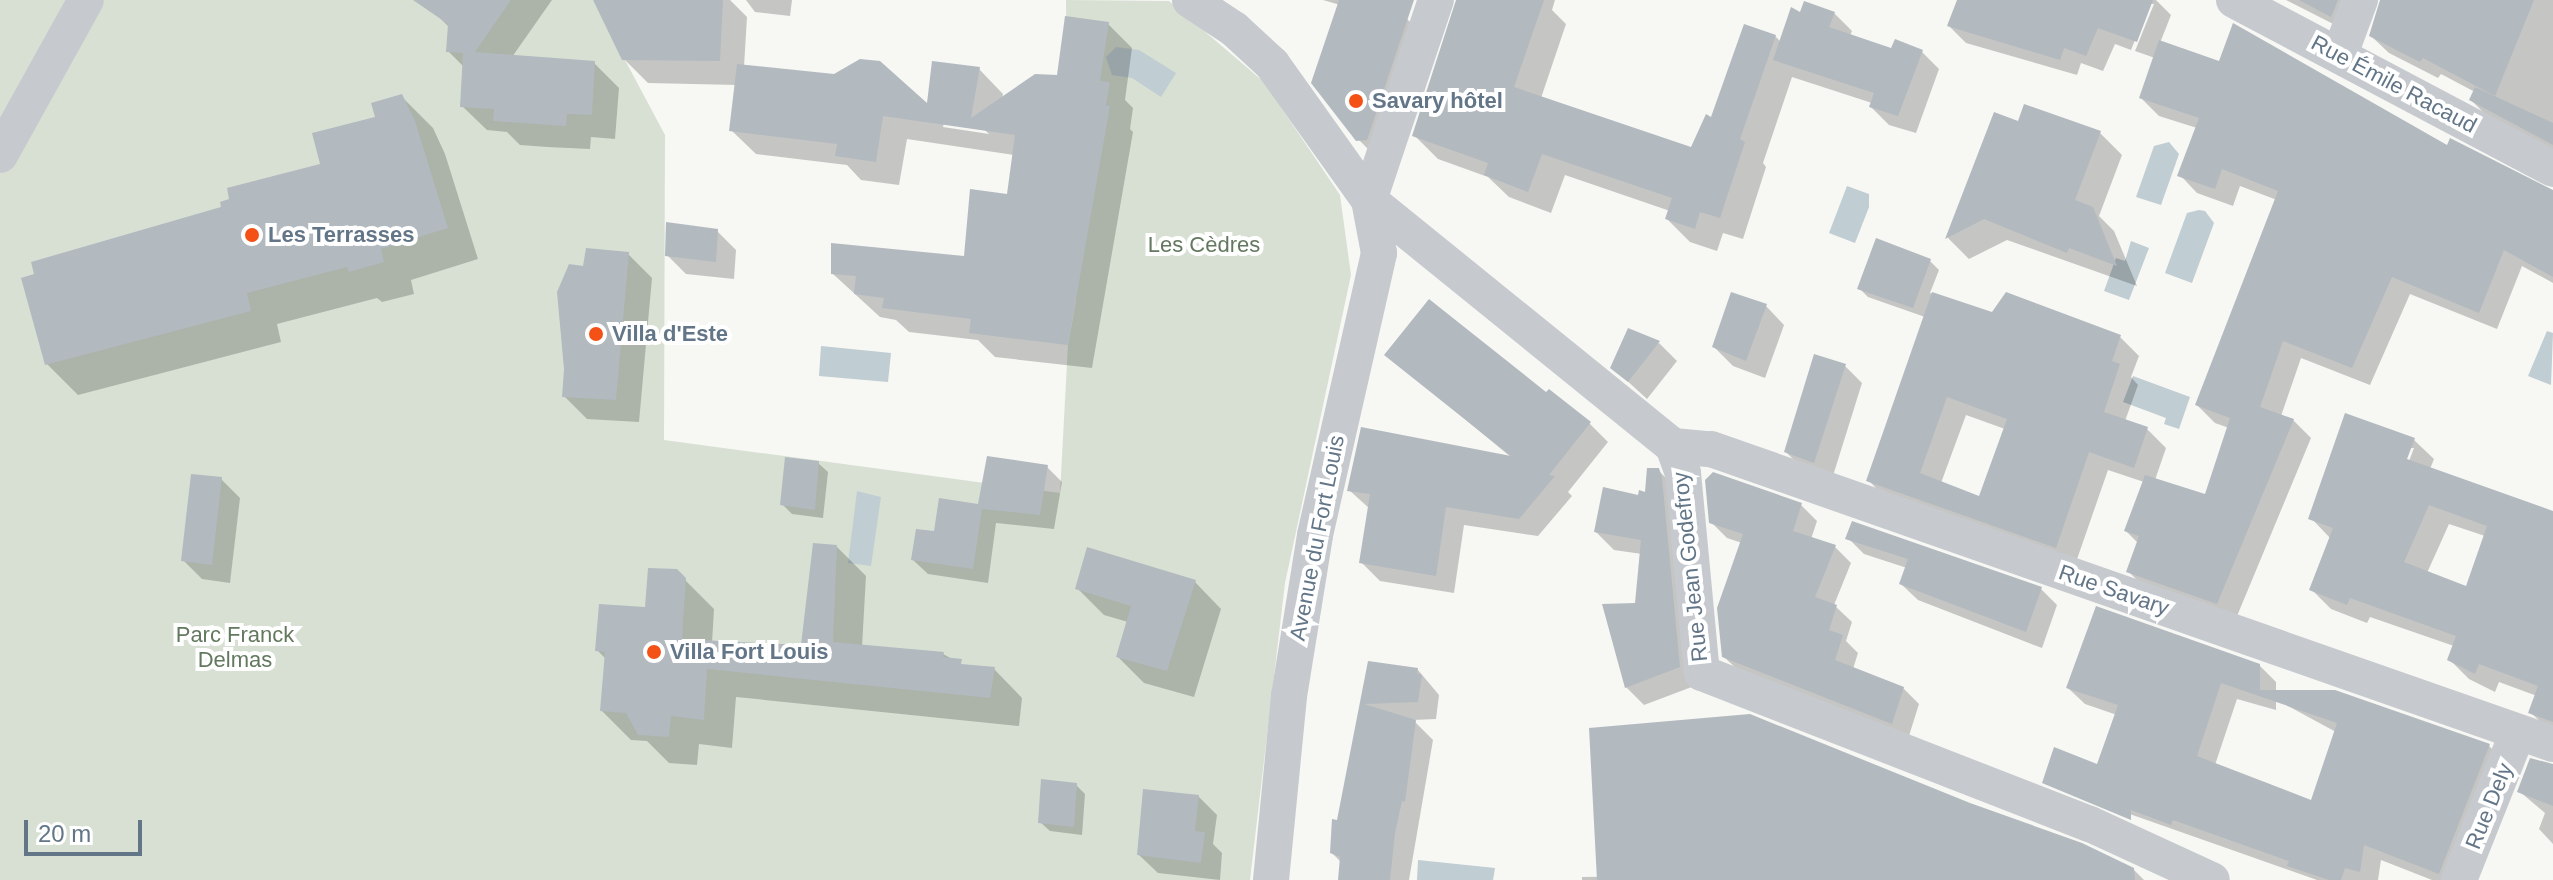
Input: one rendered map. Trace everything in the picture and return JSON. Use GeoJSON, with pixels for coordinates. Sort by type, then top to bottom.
{"type":"FeatureCollection","features":[{"type":"Feature","properties":{"kind":"street"},"geometry":{"type":"LineString","coordinates":[[0,155],[86,0]]}},
{"type":"Feature","properties":{"kind":"street"},"geometry":{"type":"LineString","coordinates":[[1190,0],[1234,29],[1272,64],[1369,200]]}},
{"type":"Feature","properties":{"kind":"street"},"geometry":{"type":"LineString","coordinates":[[1369,200],[1436,0]]}},
{"type":"Feature","properties":{"kind":"street","name":"Rue Émile Racaud"},"geometry":{"type":"LineString","coordinates":[[2234,0],[2553,169]]}},
{"type":"Feature","properties":{"kind":"street"},"geometry":{"type":"LineString","coordinates":[[2340,54],[2360,0]]}},
{"type":"Feature","properties":{"kind":"street","name":"Rue Jean Godefroy"},"geometry":{"type":"LineString","coordinates":[[1369,200],[1673,446],[1683,473],[1702,673],[2090,824],[2212,880]]}},
{"type":"Feature","properties":{"kind":"street","name":"Avenue du Fort Louis"},"geometry":{"type":"LineString","coordinates":[[1271,880],[1289,696],[1315,535],[1379,253],[1369,200]]}},
{"type":"Feature","properties":{"kind":"street","name":"Rue Savary"},"geometry":{"type":"LineString","coordinates":[[1673,446],[1711,449],[2553,744]]}},
{"type":"Feature","properties":{"kind":"street","name":"Rue Dely"},"geometry":{"type":"LineString","coordinates":[[2459,880],[2518,732]]}},
{"type":"Feature","properties":{"kind":"green space"},"geometry":{"type":"Polygon","coordinates":[[[0,0],[593,0],[665,135],[664,440],[1060,493],[1068,345],[1076,301],[1068,298],[1066,0],[1169,1],[1264,82],[1340,195],[1351,275],[1285,583],[1250,880],[0,880],[0,0]]]}},
{"type":"Feature","properties":{"kind":"shaded area"},"geometry":{"type":"Polygon","coordinates":[[[1116,47],[1139,50],[1176,73],[1161,97],[1132,78],[1112,75],[1106,57],[1116,47]]]}},
{"type":"Feature","properties":{"kind":"shaded area"},"geometry":{"type":"Polygon","coordinates":[[[2169,142],[2179,154],[2161,205],[2136,197],[2154,146],[2169,142]]]}},
{"type":"Feature","properties":{"kind":"shaded area"},"geometry":{"type":"Polygon","coordinates":[[[1847,186],[1869,194],[1869,207],[1855,243],[1829,233],[1847,186]]]}},
{"type":"Feature","properties":{"kind":"shaded area"},"geometry":{"type":"Polygon","coordinates":[[[2205,211],[2214,223],[2192,283],[2165,273],[2187,213],[2205,211]]]}},
{"type":"Feature","properties":{"kind":"shaded area"},"geometry":{"type":"Polygon","coordinates":[[[2131,241],[2149,248],[2129,300],[2104,291],[2116,258],[2125,261],[2131,241]]]}},
{"type":"Feature","properties":{"kind":"shaded area"},"geometry":{"type":"Polygon","coordinates":[[[2547,331],[2553,333],[2551,385],[2528,376],[2547,331]]]}},
{"type":"Feature","properties":{"kind":"shaded area"},"geometry":{"type":"Polygon","coordinates":[[[821,346],[891,353],[888,382],[819,376],[821,346]]]}},
{"type":"Feature","properties":{"kind":"shaded area"},"geometry":{"type":"Polygon","coordinates":[[[2133,376],[2190,397],[2179,429],[2164,424],[2166,418],[2123,402],[2133,376]]]}},
{"type":"Feature","properties":{"kind":"shaded area"},"geometry":{"type":"Polygon","coordinates":[[[857,491],[881,497],[871,566],[848,563],[857,491]]]}},
{"type":"Feature","properties":{"kind":"shaded area"},"geometry":{"type":"Polygon","coordinates":[[[1418,860],[1495,868],[1493,880],[1417,880],[1418,860]]]}},
{"type":"Feature","properties":{"kind":"building"},"geometry":{"type":"Polygon","coordinates":[[[413,0],[511,0],[475,52],[595,61],[592,115],[567,114],[566,126],[493,121],[494,109],[460,107],[463,53],[446,52],[448,24],[413,0]]]}},
{"type":"Feature","properties":{"kind":"building"},"geometry":{"type":"Polygon","coordinates":[[[593,0],[723,0],[720,61],[622,60],[593,0]]]}},
{"type":"Feature","properties":{"kind":"building"},"geometry":{"type":"Polygon","coordinates":[[[1339,0],[1414,0],[1367,140],[1356,141],[1311,83],[1339,0]]]}},
{"type":"Feature","properties":{"kind":"building"},"geometry":{"type":"Polygon","coordinates":[[[1456,0],[1544,0],[1514,87],[1691,147],[1706,114],[1711,117],[1744,24],[1776,35],[1740,139],[1745,142],[1720,218],[1700,212],[1695,229],[1665,219],[1672,198],[1542,154],[1528,192],[1484,175],[1488,163],[1412,136],[1456,0]]]}},
{"type":"Feature","properties":{"kind":"building"},"geometry":{"type":"Polygon","coordinates":[[[1957,0],[2153,0],[2137,42],[2098,28],[2086,56],[2064,48],[2060,60],[1947,26],[1957,0]]]}},
{"type":"Feature","properties":{"kind":"building"},"geometry":{"type":"Polygon","coordinates":[[[2299,0],[2338,0],[2331,17],[2299,0]]]}},
{"type":"Feature","properties":{"kind":"building"},"geometry":{"type":"Polygon","coordinates":[[[2380,0],[2534,0],[2495,96],[2423,58],[2420,62],[2369,36],[2380,0]]]}},
{"type":"Feature","properties":{"kind":"building"},"geometry":{"type":"Polygon","coordinates":[[[1804,1],[1835,12],[1829,27],[1891,48],[1895,39],[1923,50],[1898,116],[1869,107],[1874,93],[1773,60],[1791,7],[1800,12],[1804,1]]]}},
{"type":"Feature","properties":{"kind":"building"},"geometry":{"type":"Polygon","coordinates":[[[1065,16],[1109,22],[1100,81],[1110,82],[1106,105],[1110,106],[1068,345],[969,333],[971,319],[882,308],[884,298],[854,294],[856,276],[831,274],[831,243],[964,256],[970,189],[1007,194],[1015,135],[883,116],[876,162],[835,156],[837,144],[729,131],[737,64],[834,74],[860,59],[880,61],[927,103],[932,61],[980,67],[971,118],[1035,74],[1057,75],[1065,16]]]}},
{"type":"Feature","properties":{"kind":"building"},"geometry":{"type":"Polygon","coordinates":[[[2233,23],[2447,145],[2450,138],[2553,190],[2553,277],[2504,250],[2479,313],[2392,277],[2352,368],[2283,341],[2260,407],[2294,419],[2217,604],[2126,572],[2139,536],[2124,531],[2145,475],[2205,494],[2230,418],[2195,405],[2278,191],[2222,169],[2215,189],[2177,176],[2199,118],[2139,98],[2159,40],[2219,61],[2233,23]]]}},
{"type":"Feature","properties":{"kind":"building"},"geometry":{"type":"Polygon","coordinates":[[[2475,87],[2553,123],[2553,145],[2469,100],[2475,87]]]}},
{"type":"Feature","properties":{"kind":"building","name":"Les Terrasses"},"geometry":{"type":"Polygon","coordinates":[[[402,94],[415,121],[448,228],[381,249],[384,262],[349,272],[347,267],[247,293],[251,311],[45,365],[21,278],[34,274],[31,262],[221,207],[220,202],[229,199],[227,188],[320,164],[312,133],[375,117],[371,103],[402,94]]]}},
{"type":"Feature","properties":{"kind":"building"},"geometry":{"type":"Polygon","coordinates":[[[2024,104],[2101,131],[2075,200],[2093,207],[2117,266],[2069,248],[2067,253],[1984,219],[1945,239],[1994,112],[2018,121],[2024,104]]]}},
{"type":"Feature","properties":{"kind":"building"},"geometry":{"type":"Polygon","coordinates":[[[666,222],[718,229],[716,262],[665,256],[666,222]]]}},
{"type":"Feature","properties":{"kind":"building"},"geometry":{"type":"Polygon","coordinates":[[[1876,238],[1931,259],[1913,308],[1857,289],[1876,238]]]}},
{"type":"Feature","properties":{"kind":"building","name":"Villa d'Este"},"geometry":{"type":"Polygon","coordinates":[[[586,248],[629,252],[616,400],[562,397],[564,369],[557,292],[569,264],[583,266],[586,248]]]}},
{"type":"Feature","properties":{"kind":"building"},"geometry":{"type":"Polygon","coordinates":[[[1731,292],[1767,304],[1746,361],[1712,347],[1731,292]]]}},
{"type":"Feature","properties":{"kind":"building"},"geometry":{"type":"Polygon","coordinates":[[[1932,292],[1992,312],[2006,292],[2121,335],[2112,361],[2120,364],[2104,412],[2148,427],[2134,468],[2089,452],[2056,548],[1866,481],[1932,292]],[[1947,397],[1920,473],[1979,496],[2007,419],[1947,397]]]}},
{"type":"Feature","properties":{"kind":"building"},"geometry":{"type":"Polygon","coordinates":[[[1429,299],[1546,392],[1549,389],[1591,422],[1549,475],[1555,476],[1519,519],[1446,507],[1436,576],[1359,563],[1370,494],[1347,491],[1361,427],[1511,456],[1384,355],[1429,299]]]}},
{"type":"Feature","properties":{"kind":"building"},"geometry":{"type":"Polygon","coordinates":[[[1628,328],[1660,341],[1628,382],[1610,368],[1628,328]]]}},
{"type":"Feature","properties":{"kind":"building"},"geometry":{"type":"Polygon","coordinates":[[[1814,354],[1846,364],[1814,463],[1784,452],[1814,354]]]}},
{"type":"Feature","properties":{"kind":"building"},"geometry":{"type":"Polygon","coordinates":[[[2345,413],[2415,438],[2407,459],[2553,511],[2553,722],[2528,713],[2538,686],[2479,664],[2475,674],[2447,660],[2456,636],[2350,598],[2347,605],[2309,590],[2333,528],[2308,519],[2345,413]],[[2429,505],[2404,562],[2466,586],[2487,526],[2429,505]]]}},
{"type":"Feature","properties":{"kind":"building"},"geometry":{"type":"Polygon","coordinates":[[[987,456],[1048,465],[1040,515],[982,509],[973,569],[911,560],[916,529],[934,531],[939,498],[978,504],[987,456]]]}},
{"type":"Feature","properties":{"kind":"building"},"geometry":{"type":"Polygon","coordinates":[[[785,457],[819,461],[815,510],[780,505],[785,457]]]}},
{"type":"Feature","properties":{"kind":"building"},"geometry":{"type":"Polygon","coordinates":[[[1647,468],[1659,468],[1662,478],[1680,667],[1625,688],[1602,604],[1635,603],[1641,540],[1594,532],[1603,487],[1638,495],[1639,490],[1645,492],[1647,468]]]}},
{"type":"Feature","properties":{"kind":"building"},"geometry":{"type":"Polygon","coordinates":[[[1713,472],[1802,503],[1793,531],[1836,545],[1815,597],[1837,605],[1829,630],[1843,635],[1835,660],[1904,687],[1892,724],[1722,657],[1717,608],[1743,534],[1709,523],[1705,480],[1713,472]]]}},
{"type":"Feature","properties":{"kind":"building"},"geometry":{"type":"Polygon","coordinates":[[[191,474],[222,477],[212,565],[181,561],[191,474]]]}},
{"type":"Feature","properties":{"kind":"building"},"geometry":{"type":"Polygon","coordinates":[[[1852,521],[2042,587],[2026,632],[1899,584],[1908,559],[1845,539],[1852,521]]]}},
{"type":"Feature","properties":{"kind":"building"},"geometry":{"type":"Polygon","coordinates":[[[813,543],[837,545],[833,642],[944,652],[943,657],[962,659],[961,664],[995,667],[990,698],[707,669],[704,720],[671,716],[669,737],[638,735],[626,713],[600,711],[605,652],[595,651],[599,604],[645,607],[648,568],[677,569],[686,578],[682,639],[801,645],[813,543]]]}},
{"type":"Feature","properties":{"kind":"building"},"geometry":{"type":"Polygon","coordinates":[[[1087,547],[1196,580],[1167,671],[1116,657],[1131,606],[1075,589],[1087,547]]]}},
{"type":"Feature","properties":{"kind":"building"},"geometry":{"type":"Polygon","coordinates":[[[2096,606],[2260,664],[2260,690],[2335,690],[2490,744],[2439,874],[2364,845],[2360,872],[2345,868],[2341,880],[2329,880],[2287,866],[2289,861],[2173,820],[2171,825],[2131,810],[2131,820],[2042,783],[2054,747],[2097,764],[2118,705],[2066,688],[2096,606]],[[2221,683],[2197,756],[2311,800],[2337,723],[2221,683]]]}},
{"type":"Feature","properties":{"kind":"building"},"geometry":{"type":"Polygon","coordinates":[[[1368,661],[1418,668],[1417,673],[1422,675],[1418,702],[1364,704],[1416,720],[1405,802],[1402,801],[1395,833],[1390,880],[1338,880],[1340,857],[1330,853],[1332,819],[1337,820],[1368,661]]]}},
{"type":"Feature","properties":{"kind":"building"},"geometry":{"type":"Polygon","coordinates":[[[1750,714],[1970,803],[2082,843],[2134,868],[2135,880],[1597,880],[1589,728],[1750,714]]]}},
{"type":"Feature","properties":{"kind":"building"},"geometry":{"type":"Polygon","coordinates":[[[2530,758],[2553,764],[2553,806],[2517,792],[2530,758]]]}},
{"type":"Feature","properties":{"kind":"building"},"geometry":{"type":"Polygon","coordinates":[[[1041,779],[1077,783],[1074,827],[1038,823],[1041,779]]]}},
{"type":"Feature","properties":{"kind":"building"},"geometry":{"type":"Polygon","coordinates":[[[1143,789],[1199,795],[1195,831],[1205,832],[1201,863],[1137,855],[1143,789]]]}},
{"type":"Feature","properties":{"kind":"place","name":"Savary hôtel"},"geometry":{"type":"Point","coordinates":[1356,101]}},
{"type":"Feature","properties":{"kind":"place","name":"Les Terrasses"},"geometry":{"type":"Point","coordinates":[252,235]}},
{"type":"Feature","properties":{"kind":"place","name":"Villa d'Este"},"geometry":{"type":"Point","coordinates":[596,334]}},
{"type":"Feature","properties":{"kind":"place","name":"Villa Fort Louis"},"geometry":{"type":"Point","coordinates":[654,652]}},
{"type":"Feature","properties":{"kind":"park label","name":"Les Cèdres"},"geometry":{"type":"Point","coordinates":[1204,245]}},
{"type":"Feature","properties":{"kind":"park label","name":"Parc Franck Delmas"},"geometry":{"type":"Point","coordinates":[235,646]}}]}
